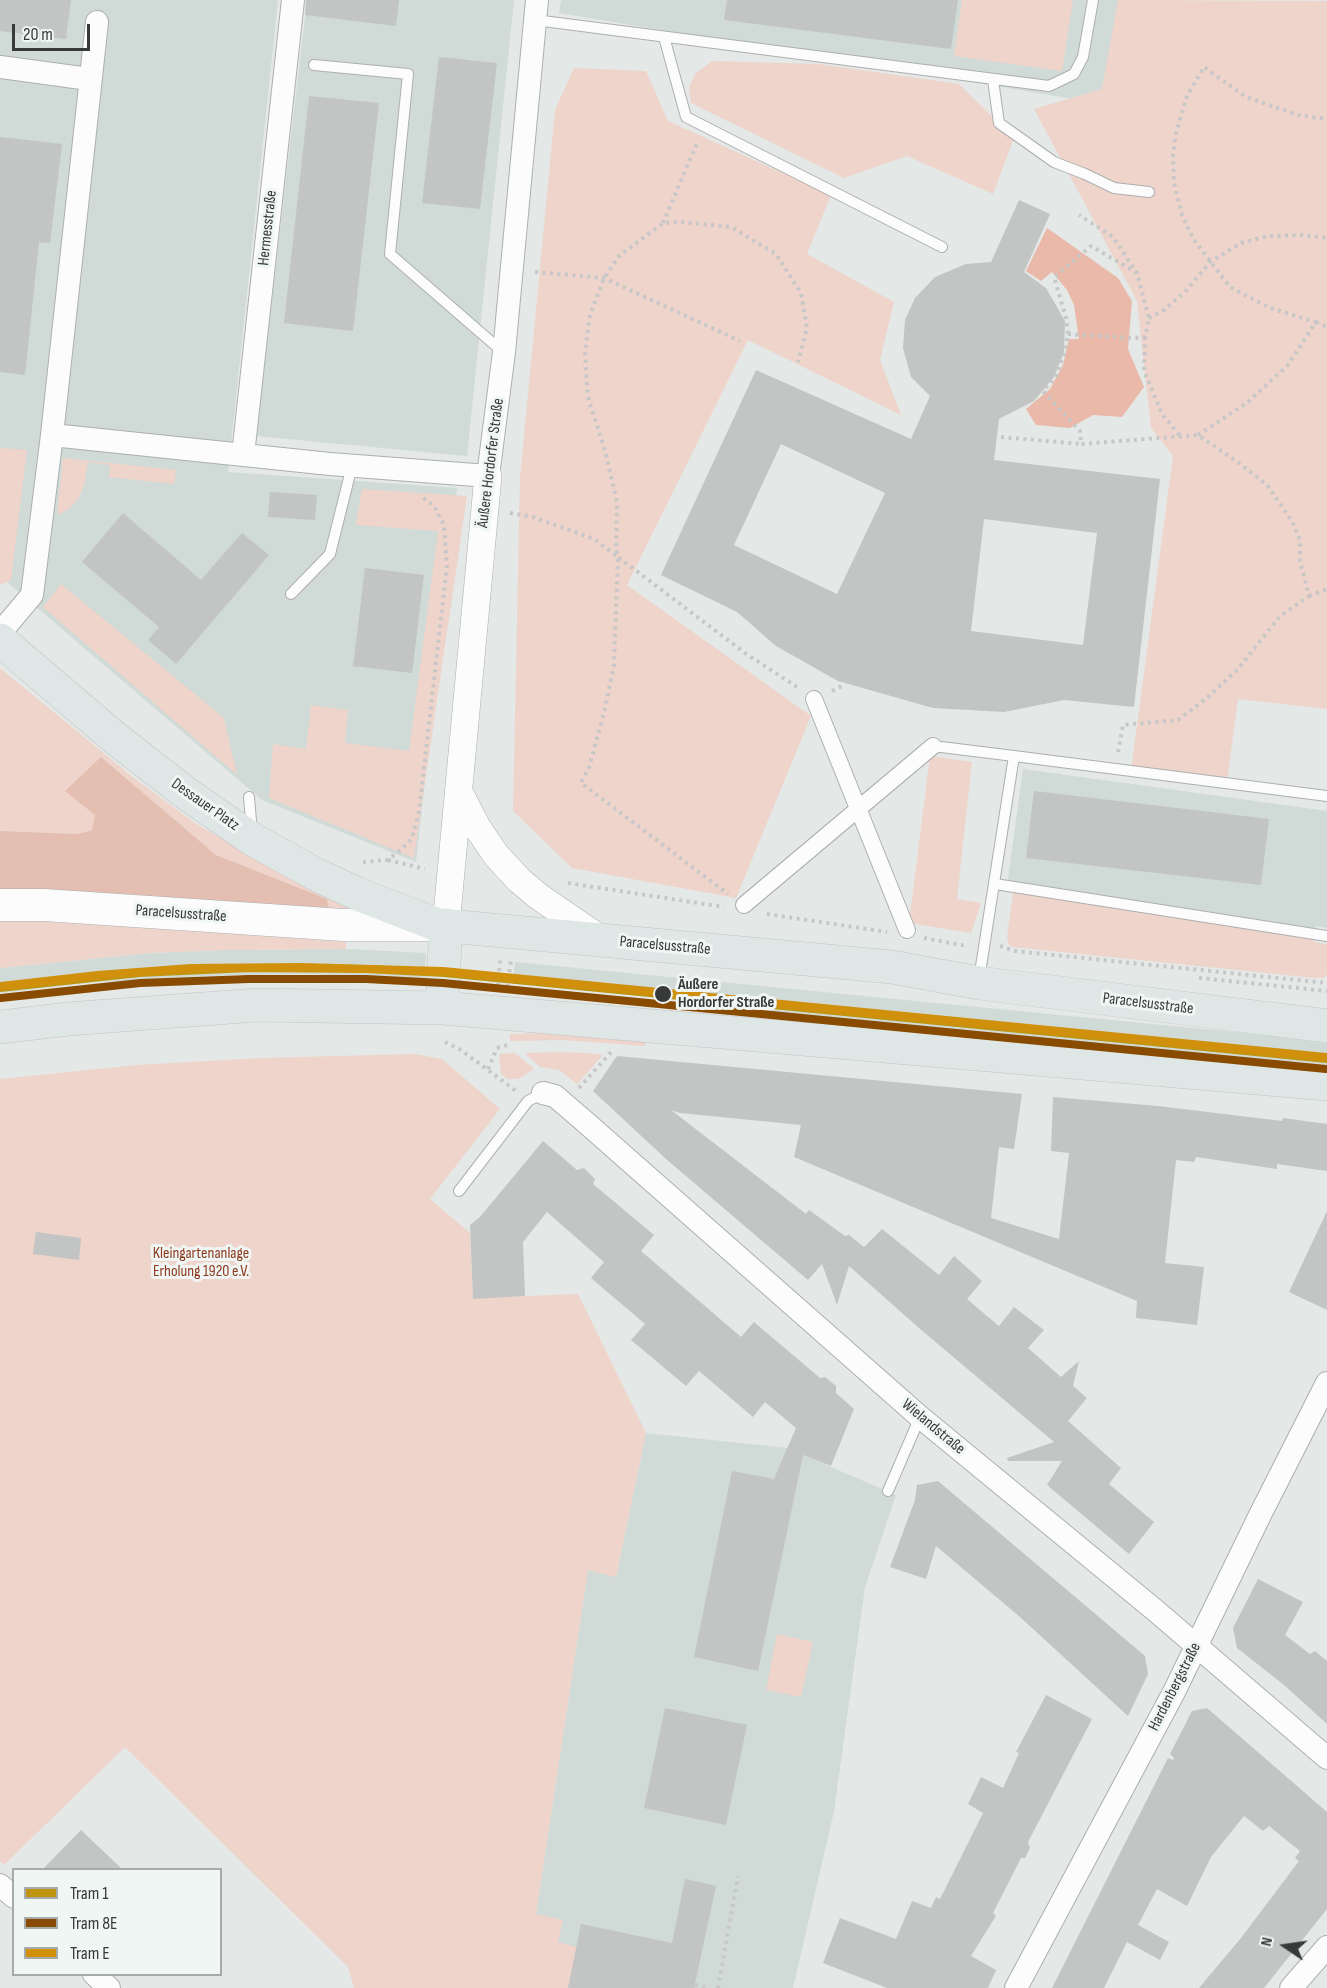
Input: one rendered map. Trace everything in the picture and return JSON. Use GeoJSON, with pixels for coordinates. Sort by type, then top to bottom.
{"type":"FeatureCollection","features":[{"type":"Feature","properties":{"kind":"main road","name":"Dessauer Platz"},"geometry":{"type":"LineString","coordinates":[[0,640],[151,766],[252,839],[317,875],[358,894],[442,925]]}},
{"type":"Feature","properties":{"kind":"main road","name":"Paracelsusstraße"},"geometry":{"type":"LineString","coordinates":[[0,905],[66,907],[343,925],[442,925],[503,930],[892,967],[979,983],[1327,1026]]}},
{"type":"Feature","properties":{"kind":"main road"},"geometry":{"type":"LineString","coordinates":[[442,925],[442,1008]]}},
{"type":"Feature","properties":{"kind":"main road"},"geometry":{"type":"LineString","coordinates":[[0,1027],[68,1019],[257,1005],[442,1008],[1327,1084]]}},
{"type":"Feature","properties":{"kind":"street","name":"Hermesstraße"},"geometry":{"type":"LineString","coordinates":[[243,455],[293,0]]}},
{"type":"Feature","properties":{"kind":"street","name":"Äußere Hordorfer Straße"},"geometry":{"type":"LineString","coordinates":[[442,925],[459,792],[488,476],[504,352],[536,10]]}},
{"type":"Feature","properties":{"kind":"street"},"geometry":{"type":"LineString","coordinates":[[0,633],[32,595],[52,435],[97,22]]}},
{"type":"Feature","properties":{"kind":"street"},"geometry":{"type":"LineString","coordinates":[[0,68],[89,80]]}},
{"type":"Feature","properties":{"kind":"street"},"geometry":{"type":"LineString","coordinates":[[52,435],[352,466],[488,476]]}},
{"type":"Feature","properties":{"kind":"street"},"geometry":{"type":"LineString","coordinates":[[814,699],[908,930]]}},
{"type":"Feature","properties":{"kind":"street"},"geometry":{"type":"LineString","coordinates":[[744,905],[933,746]]}},
{"type":"Feature","properties":{"kind":"street"},"geometry":{"type":"LineString","coordinates":[[459,792],[477,827],[496,855],[519,880],[538,896],[602,940]]}},
{"type":"Feature","properties":{"kind":"street","name":"Wielandstraße"},"geometry":{"type":"LineString","coordinates":[[542,1097],[920,1417],[1196,1645],[1327,1758]]}},
{"type":"Feature","properties":{"kind":"street","name":"Hardenbergstraße"},"geometry":{"type":"LineString","coordinates":[[1016,1988],[1174,1692],[1327,1383]]}},
{"type":"Feature","properties":{"kind":"street"},"geometry":{"type":"LineString","coordinates":[[0,1885],[12,1896]]}},
{"type":"Feature","properties":{"kind":"street"},"geometry":{"type":"LineString","coordinates":[[1291,1988],[1327,1947]]}},
{"type":"Feature","properties":{"kind":"street"},"geometry":{"type":"LineString","coordinates":[[96,1976],[109,1988]]}},
{"type":"Feature","properties":{"kind":"lane"},"geometry":{"type":"LineString","coordinates":[[536,10],[664,37],[1049,86],[1074,74],[1083,57],[1093,0]]}},
{"type":"Feature","properties":{"kind":"lane"},"geometry":{"type":"LineString","coordinates":[[664,37],[686,117],[942,247]]}},
{"type":"Feature","properties":{"kind":"lane"},"geometry":{"type":"LineString","coordinates":[[314,65],[408,74],[390,254],[504,352]]}},
{"type":"Feature","properties":{"kind":"lane"},"geometry":{"type":"LineString","coordinates":[[993,80],[999,123],[1054,162],[1114,188],[1149,192]]}},
{"type":"Feature","properties":{"kind":"lane"},"geometry":{"type":"LineString","coordinates":[[291,594],[330,554],[352,466]]}},
{"type":"Feature","properties":{"kind":"lane"},"geometry":{"type":"LineString","coordinates":[[933,746],[1327,796]]}},
{"type":"Feature","properties":{"kind":"lane"},"geometry":{"type":"LineString","coordinates":[[979,983],[1014,756]]}},
{"type":"Feature","properties":{"kind":"lane"},"geometry":{"type":"LineString","coordinates":[[249,797],[252,839]]}},
{"type":"Feature","properties":{"kind":"lane"},"geometry":{"type":"LineString","coordinates":[[995,884],[1327,936]]}},
{"type":"Feature","properties":{"kind":"lane"},"geometry":{"type":"LineString","coordinates":[[459,1191],[542,1097]]}},
{"type":"Feature","properties":{"kind":"lane"},"geometry":{"type":"LineString","coordinates":[[888,1491],[920,1417]]}},
{"type":"Feature","properties":{"kind":"path"},"geometry":{"type":"LineString","coordinates":[[1327,120],[1298,115],[1246,97],[1204,67],[1186,96],[1173,154],[1174,183],[1182,215],[1194,240],[1230,287],[1270,308],[1327,327]]}},
{"type":"Feature","properties":{"kind":"path"},"geometry":{"type":"LineString","coordinates":[[692,157],[663,223],[619,256],[604,278],[590,315],[586,336],[589,401],[618,502],[616,549],[618,557],[614,665],[604,714],[589,767],[581,783],[744,905]]}},
{"type":"Feature","properties":{"kind":"path"},"geometry":{"type":"LineString","coordinates":[[1079,215],[1113,237],[1137,273],[1149,318],[1145,337],[1144,371],[1162,414],[1181,437]]}},
{"type":"Feature","properties":{"kind":"path"},"geometry":{"type":"LineString","coordinates":[[663,223],[680,222],[731,227],[776,254],[801,293],[807,328],[798,362]]}},
{"type":"Feature","properties":{"kind":"path"},"geometry":{"type":"LineString","coordinates":[[1149,318],[1164,310],[1185,292],[1210,262],[1241,243],[1268,236],[1303,235],[1327,238]]}},
{"type":"Feature","properties":{"kind":"path"},"geometry":{"type":"LineString","coordinates":[[1081,444],[1080,431],[1043,391],[1056,376],[1068,334],[1066,318],[1054,277],[1090,246],[1137,273]]}},
{"type":"Feature","properties":{"kind":"path"},"geometry":{"type":"LineString","coordinates":[[528,272],[604,278],[740,341]]}},
{"type":"Feature","properties":{"kind":"path"},"geometry":{"type":"LineString","coordinates":[[1001,437],[1081,444],[1198,435],[1248,402],[1287,366],[1316,322]]}},
{"type":"Feature","properties":{"kind":"path"},"geometry":{"type":"LineString","coordinates":[[1068,334],[1145,337]]}},
{"type":"Feature","properties":{"kind":"path"},"geometry":{"type":"LineString","coordinates":[[1198,435],[1267,485],[1292,521],[1300,540],[1300,561],[1309,596]]}},
{"type":"Feature","properties":{"kind":"path"},"geometry":{"type":"LineString","coordinates":[[359,862],[374,863],[387,860],[402,850],[412,838],[419,812],[447,566],[444,525],[434,506],[420,495]]}},
{"type":"Feature","properties":{"kind":"path"},"geometry":{"type":"LineString","coordinates":[[507,512],[533,517],[594,539],[745,653],[814,699],[842,686]]}},
{"type":"Feature","properties":{"kind":"path"},"geometry":{"type":"LineString","coordinates":[[1115,770],[1123,725],[1178,720],[1208,697],[1238,669],[1280,616],[1309,596],[1327,589]]}},
{"type":"Feature","properties":{"kind":"path"},"geometry":{"type":"LineString","coordinates":[[488,1069],[497,1048],[493,1042],[503,930]]}},
{"type":"Feature","properties":{"kind":"path"},"geometry":{"type":"LineString","coordinates":[[985,942],[1015,951],[1327,983]]}},
{"type":"Feature","properties":{"kind":"path"},"geometry":{"type":"LineString","coordinates":[[445,1042],[488,1069],[542,1097],[580,1087],[612,1050]]}},
{"type":"Feature","properties":{"kind":"path"},"geometry":{"type":"LineString","coordinates":[[718,1988],[738,1876]]}},
{"type":"Feature","properties":{"kind":"path"},"geometry":{"type":"LineString","coordinates":[[695,1985],[706,1988]]}},
{"type":"Feature","properties":{"kind":"shaded area"},"geometry":{"type":"Polygon","coordinates":[[[0,0],[278,0],[228,472],[457,488],[416,862],[262,800],[0,576],[0,0]]]}},
{"type":"Feature","properties":{"kind":"shaded area"},"geometry":{"type":"Polygon","coordinates":[[[307,0],[514,0],[467,456],[256,436],[307,0]]]}},
{"type":"Feature","properties":{"kind":"shaded area"},"geometry":{"type":"Polygon","coordinates":[[[561,0],[1130,0],[1115,106],[559,13],[561,0]]]}},
{"type":"Feature","properties":{"kind":"shaded area"},"geometry":{"type":"Polygon","coordinates":[[[1047,228],[1118,278],[1132,301],[1128,349],[1144,387],[1122,417],[1093,415],[1070,428],[1036,425],[1026,409],[1050,389],[1063,365],[1069,339],[1079,339],[1074,305],[1067,290],[1052,272],[1041,281],[1026,271],[1047,228]]]}},
{"type":"Feature","properties":{"kind":"shaded area"},"geometry":{"type":"Polygon","coordinates":[[[101,757],[216,855],[327,899],[329,911],[127,894],[0,890],[0,831],[78,834],[92,830],[95,815],[65,791],[101,757]]]}},
{"type":"Feature","properties":{"kind":"shaded area"},"geometry":{"type":"Polygon","coordinates":[[[1023,769],[1327,811],[1327,928],[1316,926],[1315,934],[1007,886],[1023,769]]]}},
{"type":"Feature","properties":{"kind":"shaded area"},"geometry":{"type":"Polygon","coordinates":[[[346,949],[426,953],[425,978],[310,974],[231,975],[95,982],[0,993],[0,968],[150,953],[346,949]]]}},
{"type":"Feature","properties":{"kind":"shaded area"},"geometry":{"type":"Polygon","coordinates":[[[515,962],[1327,1041],[1327,1066],[773,1012],[767,1009],[513,983],[515,962]]]}},
{"type":"Feature","properties":{"kind":"shaded area"},"geometry":{"type":"Polygon","coordinates":[[[646,1433],[787,1448],[896,1495],[865,1587],[834,1811],[793,1988],[568,1988],[558,1942],[536,1914],[588,1570],[616,1577],[646,1433]]]}},
{"type":"Feature","properties":{"kind":"green space"},"geometry":{"type":"Polygon","coordinates":[[[962,0],[1073,0],[1062,71],[954,56],[962,0]]]}},
{"type":"Feature","properties":{"kind":"green space"},"geometry":{"type":"Polygon","coordinates":[[[1118,0],[1327,1],[1327,709],[1238,699],[1227,782],[1131,770],[1173,456],[1151,428],[1137,301],[1034,109],[1102,89],[1118,0]]]}},
{"type":"Feature","properties":{"kind":"green space"},"geometry":{"type":"Polygon","coordinates":[[[712,61],[818,64],[959,84],[1014,138],[993,194],[907,156],[844,178],[691,103],[689,87],[696,73],[712,61]]]}},
{"type":"Feature","properties":{"kind":"green space"},"geometry":{"type":"Polygon","coordinates":[[[574,68],[646,71],[668,121],[831,195],[807,254],[894,302],[880,360],[901,415],[748,340],[627,585],[811,716],[736,898],[572,868],[513,811],[520,478],[555,110],[574,68]]]}},
{"type":"Feature","properties":{"kind":"green space"},"geometry":{"type":"Polygon","coordinates":[[[0,448],[27,450],[11,580],[2,585],[0,583],[0,448]]]}},
{"type":"Feature","properties":{"kind":"green space"},"geometry":{"type":"Polygon","coordinates":[[[63,458],[176,470],[174,484],[109,477],[110,465],[88,462],[84,486],[78,499],[60,514],[57,513],[63,458]]]}},
{"type":"Feature","properties":{"kind":"green space"},"geometry":{"type":"Polygon","coordinates":[[[362,489],[467,496],[414,858],[269,798],[273,744],[306,749],[311,705],[348,710],[345,743],[409,751],[438,531],[356,525],[362,489]]]}},
{"type":"Feature","properties":{"kind":"green space"},"geometry":{"type":"Polygon","coordinates":[[[61,584],[224,718],[237,775],[43,607],[61,584]]]}},
{"type":"Feature","properties":{"kind":"green space"},"geometry":{"type":"Polygon","coordinates":[[[0,668],[134,778],[195,823],[269,866],[346,901],[348,913],[329,911],[327,899],[216,855],[101,757],[92,830],[78,834],[0,831],[0,668]]]}},
{"type":"Feature","properties":{"kind":"green space"},"geometry":{"type":"Polygon","coordinates":[[[930,756],[972,762],[957,899],[981,903],[971,933],[909,923],[930,756]]]}},
{"type":"Feature","properties":{"kind":"green space"},"geometry":{"type":"Polygon","coordinates":[[[1014,887],[1315,934],[1314,942],[1327,944],[1327,975],[1323,978],[1315,978],[1013,947],[1009,945],[1007,937],[1014,887]]]}},
{"type":"Feature","properties":{"kind":"green space"},"geometry":{"type":"Polygon","coordinates":[[[0,919],[87,922],[346,942],[346,949],[150,953],[0,968],[0,919]]]}},
{"type":"Feature","properties":{"kind":"green space"},"geometry":{"type":"Polygon","coordinates":[[[545,1033],[646,1038],[645,1046],[564,1040],[510,1041],[510,1034],[545,1033]]]}},
{"type":"Feature","properties":{"kind":"green space"},"geometry":{"type":"Polygon","coordinates":[[[558,1052],[603,1055],[577,1084],[559,1070],[540,1067],[525,1053],[558,1052]]]}},
{"type":"Feature","properties":{"kind":"green space"},"geometry":{"type":"Polygon","coordinates":[[[515,1053],[534,1069],[518,1079],[507,1079],[501,1074],[499,1057],[500,1054],[515,1053]]]}},
{"type":"Feature","properties":{"kind":"green space","name":"Kleingartenanlage Erholung 1920 e.V."},"geometry":{"type":"Polygon","coordinates":[[[414,1054],[442,1059],[500,1109],[430,1199],[470,1233],[473,1298],[578,1294],[646,1433],[616,1577],[588,1570],[536,1914],[563,1920],[558,1942],[577,1947],[568,1988],[354,1988],[348,1967],[125,1747],[4,1865],[0,1861],[0,1079],[137,1065],[261,1058],[414,1054]]]}},
{"type":"Feature","properties":{"kind":"green space"},"geometry":{"type":"Polygon","coordinates":[[[777,1634],[813,1642],[801,1697],[766,1690],[777,1634]]]}},
{"type":"Feature","properties":{"kind":"building"},"geometry":{"type":"Polygon","coordinates":[[[0,0],[71,0],[66,39],[0,31],[0,0]]]}},
{"type":"Feature","properties":{"kind":"building"},"geometry":{"type":"Polygon","coordinates":[[[306,0],[399,0],[396,26],[305,15],[306,0]]]}},
{"type":"Feature","properties":{"kind":"building"},"geometry":{"type":"Polygon","coordinates":[[[727,0],[958,0],[951,49],[724,20],[727,0]]]}},
{"type":"Feature","properties":{"kind":"building"},"geometry":{"type":"Polygon","coordinates":[[[439,57],[497,63],[480,209],[422,203],[439,57]]]}},
{"type":"Feature","properties":{"kind":"building"},"geometry":{"type":"Polygon","coordinates":[[[309,96],[379,103],[353,331],[284,323],[309,96]]]}},
{"type":"Feature","properties":{"kind":"building"},"geometry":{"type":"Polygon","coordinates":[[[0,137],[62,144],[50,243],[39,242],[25,375],[0,372],[0,137]]]}},
{"type":"Feature","properties":{"kind":"building"},"geometry":{"type":"Polygon","coordinates":[[[1019,200],[1050,214],[1024,272],[1046,288],[1065,321],[1064,352],[1054,377],[1034,401],[999,419],[994,460],[1160,479],[1134,707],[1064,700],[1004,712],[933,708],[838,681],[776,646],[737,612],[661,575],[756,370],[911,439],[930,396],[911,377],[903,348],[905,320],[915,298],[935,277],[966,264],[991,262],[1019,200]],[[781,444],[734,545],[837,594],[885,493],[781,444]],[[984,519],[971,631],[1083,645],[1097,533],[984,519]]]}},
{"type":"Feature","properties":{"kind":"building"},"geometry":{"type":"Polygon","coordinates":[[[270,492],[317,495],[315,520],[268,517],[270,492]]]}},
{"type":"Feature","properties":{"kind":"building"},"geometry":{"type":"Polygon","coordinates":[[[123,513],[201,580],[242,533],[269,555],[176,664],[148,640],[159,627],[82,562],[123,513]]]}},
{"type":"Feature","properties":{"kind":"building"},"geometry":{"type":"Polygon","coordinates":[[[365,568],[424,575],[412,673],[353,666],[365,568]]]}},
{"type":"Feature","properties":{"kind":"building"},"geometry":{"type":"Polygon","coordinates":[[[1034,791],[1269,819],[1261,885],[1026,858],[1034,791]]]}},
{"type":"Feature","properties":{"kind":"building"},"geometry":{"type":"Polygon","coordinates":[[[617,1056],[1022,1094],[1014,1149],[999,1147],[991,1218],[1059,1239],[1069,1153],[1051,1151],[1053,1097],[1327,1124],[1327,1171],[1277,1164],[1277,1169],[1196,1157],[1194,1162],[1176,1160],[1165,1263],[1204,1267],[1197,1325],[1136,1318],[1137,1301],[794,1157],[801,1125],[680,1113],[671,1110],[806,1214],[809,1210],[864,1247],[882,1229],[939,1275],[954,1256],[982,1281],[967,1299],[999,1326],[1014,1307],[1044,1330],[1028,1348],[1061,1377],[1079,1361],[1073,1386],[1087,1398],[1068,1421],[1121,1468],[1109,1484],[1154,1522],[1129,1554],[1047,1485],[1062,1461],[1008,1461],[1007,1458],[1054,1442],[849,1266],[837,1305],[822,1264],[808,1280],[666,1159],[593,1091],[617,1056]]]}},
{"type":"Feature","properties":{"kind":"building"},"geometry":{"type":"Polygon","coordinates":[[[543,1141],[577,1170],[584,1168],[595,1179],[593,1184],[654,1235],[641,1251],[741,1337],[754,1322],[820,1378],[825,1377],[836,1386],[836,1393],[854,1409],[831,1466],[803,1455],[758,1671],[694,1657],[732,1471],[774,1479],[796,1428],[765,1402],[753,1417],[699,1371],[686,1386],[631,1340],[645,1324],[591,1278],[604,1262],[547,1212],[523,1242],[525,1296],[473,1299],[470,1225],[480,1217],[543,1141]]]}},
{"type":"Feature","properties":{"kind":"building"},"geometry":{"type":"Polygon","coordinates":[[[1327,1211],[1327,1310],[1289,1292],[1327,1211]]]}},
{"type":"Feature","properties":{"kind":"building"},"geometry":{"type":"Polygon","coordinates":[[[36,1232],[81,1238],[79,1260],[33,1254],[36,1232]]]}},
{"type":"Feature","properties":{"kind":"building"},"geometry":{"type":"Polygon","coordinates":[[[938,1481],[1145,1656],[1148,1674],[1128,1716],[1020,1617],[936,1546],[926,1579],[890,1567],[915,1500],[917,1485],[938,1481]]]}},
{"type":"Feature","properties":{"kind":"building"},"geometry":{"type":"Polygon","coordinates":[[[1258,1579],[1303,1602],[1285,1635],[1310,1654],[1315,1651],[1327,1661],[1327,1724],[1284,1685],[1237,1648],[1233,1628],[1258,1579]]]}},
{"type":"Feature","properties":{"kind":"building"},"geometry":{"type":"Polygon","coordinates":[[[1046,1695],[1092,1719],[1028,1842],[1030,1848],[1025,1858],[1021,1858],[993,1913],[996,1916],[971,1956],[996,1970],[988,1988],[887,1988],[823,1963],[840,1918],[896,1939],[912,1901],[931,1908],[936,1897],[940,1899],[983,1813],[968,1804],[981,1777],[1003,1788],[1019,1753],[1016,1752],[1046,1695]]]}},
{"type":"Feature","properties":{"kind":"building"},"geometry":{"type":"Polygon","coordinates":[[[665,1708],[747,1725],[726,1825],[644,1808],[665,1708]]]}},
{"type":"Feature","properties":{"kind":"building"},"geometry":{"type":"Polygon","coordinates":[[[1207,1708],[1327,1812],[1327,1909],[1264,1988],[1199,1988],[1241,1938],[1299,1861],[1295,1858],[1300,1851],[1269,1826],[1263,1831],[1244,1816],[1211,1857],[1187,1906],[1157,1889],[1138,1925],[1169,1942],[1160,1960],[1127,1942],[1104,1988],[1052,1988],[1168,1758],[1173,1760],[1170,1754],[1192,1711],[1207,1708]]]}},
{"type":"Feature","properties":{"kind":"building"},"geometry":{"type":"Polygon","coordinates":[[[81,1830],[121,1868],[44,1868],[81,1830]]]}},
{"type":"Feature","properties":{"kind":"building"},"geometry":{"type":"Polygon","coordinates":[[[685,1879],[716,1886],[694,1988],[568,1988],[581,1924],[672,1943],[685,1879]]]}},
{"type":"Feature","properties":{"kind":"tram line","name":"E"},"geometry":{"type":"LineString","coordinates":[[1,986],[98,975],[191,968],[301,967],[443,971],[1326,1057]]}},
{"type":"Feature","properties":{"kind":"tram line","name":"1"},"geometry":{"type":"LineString","coordinates":[[0,988],[139,973],[249,968],[366,969],[444,973],[1327,1059]]}},
{"type":"Feature","properties":{"kind":"tram line","name":"8E"},"geometry":{"type":"LineString","coordinates":[[1,998],[140,983],[249,979],[366,979],[443,983],[1326,1069]]}},
{"type":"Feature","properties":{"kind":"place","name":"Äußere Hordorfer Straße"},"geometry":{"type":"Point","coordinates":[663,994]}}]}
